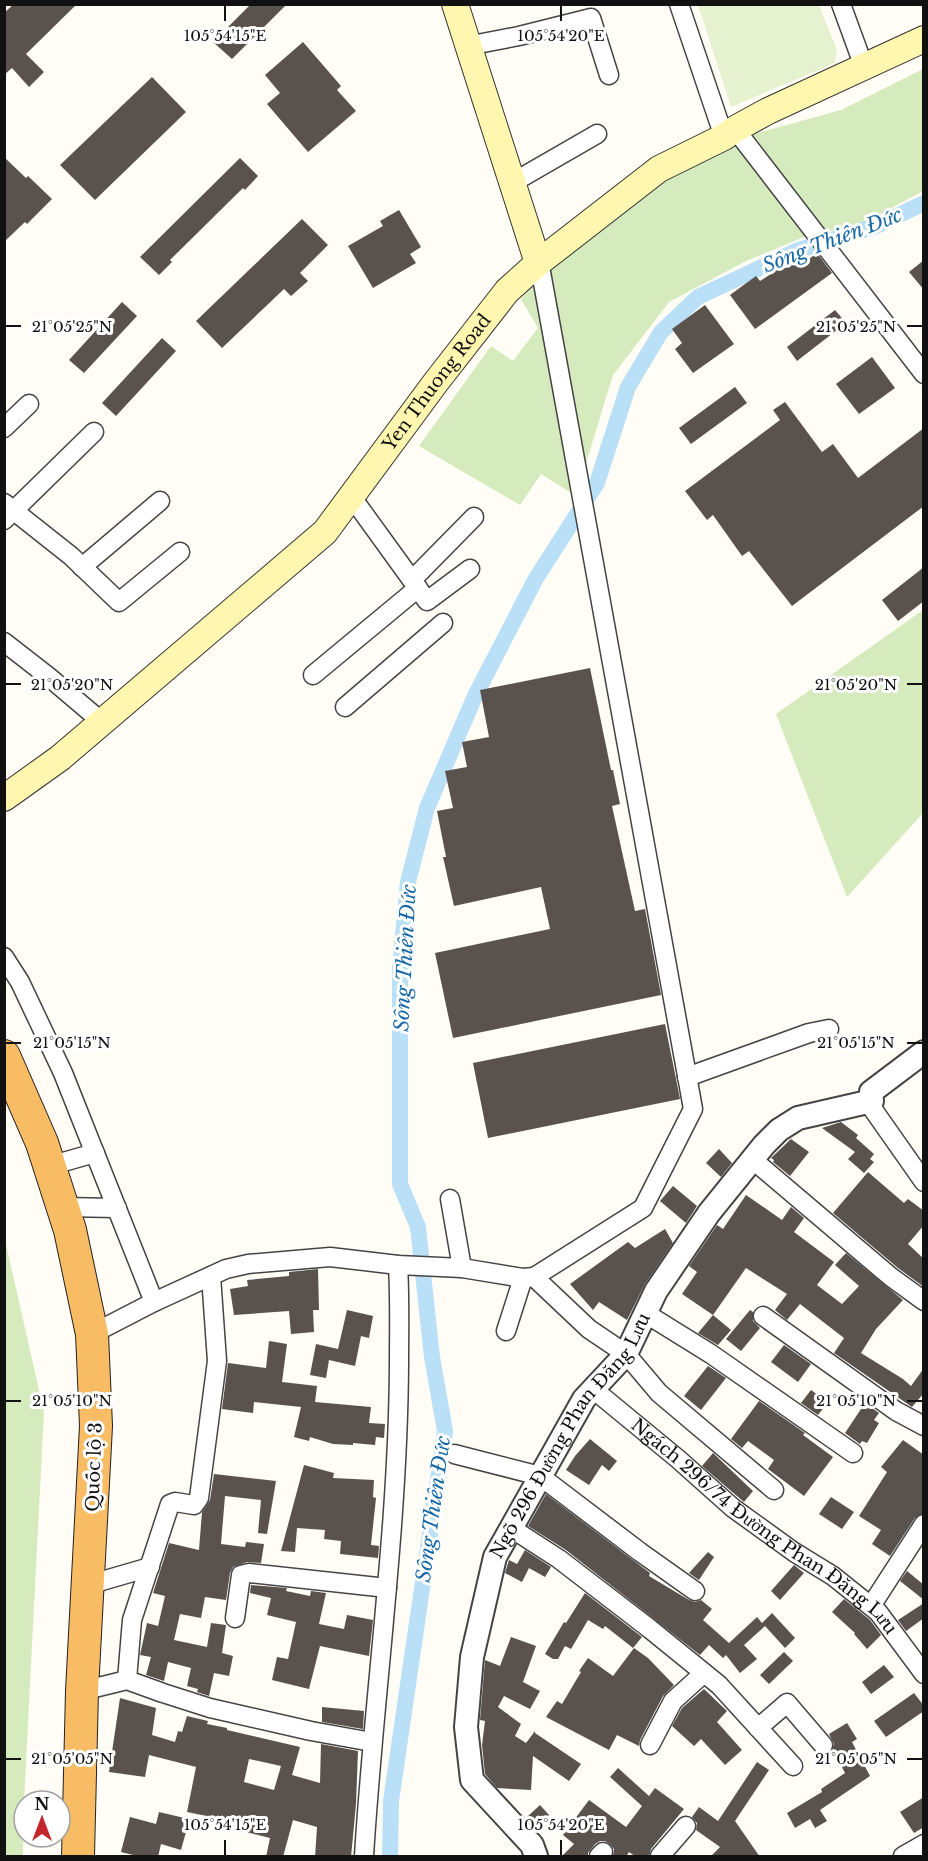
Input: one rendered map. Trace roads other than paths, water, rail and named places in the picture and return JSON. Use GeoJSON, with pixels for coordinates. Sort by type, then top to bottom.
{"type":"FeatureCollection","features":[{"type":"Feature","properties":{"kind":"highway","name":"Quốc lộ 3"},"geometry":{"type":"LineString","coordinates":[[4,1056],[42,1143],[63,1207],[92,1334],[96,1426],[82,1691],[78,1857]]}},
{"type":"Feature","properties":{"kind":"main road"},"geometry":{"type":"LineString","coordinates":[[455,4],[537,263]]}},
{"type":"Feature","properties":{"kind":"main road","name":"Yen Thuong Road"},"geometry":{"type":"LineString","coordinates":[[4,798],[60,758],[325,532],[436,382],[507,291],[537,263],[660,169],[768,111],[924,39]]}},
{"type":"Feature","properties":{"kind":"street"},"geometry":{"type":"LineString","coordinates":[[680,4],[730,133],[809,225],[924,374]]}},
{"type":"Feature","properties":{"kind":"street"},"geometry":{"type":"LineString","coordinates":[[841,4],[864,67]]}},
{"type":"Feature","properties":{"kind":"street"},"geometry":{"type":"LineString","coordinates":[[467,46],[591,18],[609,75]]}},
{"type":"Feature","properties":{"kind":"street"},"geometry":{"type":"LineString","coordinates":[[512,183],[597,134]]}},
{"type":"Feature","properties":{"kind":"street"},"geometry":{"type":"LineString","coordinates":[[506,1331],[529,1277],[643,1208],[693,1109],[541,272],[537,263]]}},
{"type":"Feature","properties":{"kind":"street"},"geometry":{"type":"LineString","coordinates":[[4,428],[28,404]]}},
{"type":"Feature","properties":{"kind":"street"},"geometry":{"type":"LineString","coordinates":[[94,432],[8,511],[82,567],[119,602],[180,552]]}},
{"type":"Feature","properties":{"kind":"street"},"geometry":{"type":"LineString","coordinates":[[345,707],[446,626],[351,496]]}},
{"type":"Feature","properties":{"kind":"street"},"geometry":{"type":"LineString","coordinates":[[82,567],[160,501]]}},
{"type":"Feature","properties":{"kind":"street"},"geometry":{"type":"LineString","coordinates":[[313,675],[419,590],[474,517]]}},
{"type":"Feature","properties":{"kind":"street"},"geometry":{"type":"LineString","coordinates":[[419,590],[470,569]]}},
{"type":"Feature","properties":{"kind":"street"},"geometry":{"type":"LineString","coordinates":[[4,642],[102,722]]}},
{"type":"Feature","properties":{"kind":"street"},"geometry":{"type":"LineString","coordinates":[[4,957],[20,982],[63,1073],[154,1302]]}},
{"type":"Feature","properties":{"kind":"street"},"geometry":{"type":"LineString","coordinates":[[687,1077],[809,1033],[829,1029]]}},
{"type":"Feature","properties":{"kind":"street"},"geometry":{"type":"LineString","coordinates":[[924,1052],[871,1092],[872,1108],[924,1182]]}},
{"type":"Feature","properties":{"kind":"street","name":"Ngõ 296 Đường Phan Đăng Lưu"},"geometry":{"type":"LineString","coordinates":[[536,1857],[532,1845],[472,1780],[466,1727],[472,1657],[495,1557],[584,1399],[626,1354],[656,1291],[709,1213],[752,1159],[779,1130],[798,1118],[872,1101]]}},
{"type":"Feature","properties":{"kind":"street"},"geometry":{"type":"LineString","coordinates":[[49,1166],[95,1153]]}},
{"type":"Feature","properties":{"kind":"street"},"geometry":{"type":"LineString","coordinates":[[752,1159],[891,1277],[924,1301]]}},
{"type":"Feature","properties":{"kind":"street"},"geometry":{"type":"LineString","coordinates":[[450,1199],[459,1268]]}},
{"type":"Feature","properties":{"kind":"street"},"geometry":{"type":"LineString","coordinates":[[63,1207],[117,1208]]}},
{"type":"Feature","properties":{"kind":"street"},"geometry":{"type":"LineString","coordinates":[[92,1334],[226,1269],[248,1264],[330,1257],[399,1265],[459,1268],[529,1277],[589,1329],[626,1354],[660,1393],[774,1490]]}},
{"type":"Feature","properties":{"kind":"street"},"geometry":{"type":"LineString","coordinates":[[364,1857],[387,1587],[398,1413],[399,1265]]}},
{"type":"Feature","properties":{"kind":"street"},"geometry":{"type":"LineString","coordinates":[[127,1680],[132,1620],[170,1504],[175,1502],[194,1505],[199,1498],[217,1360],[211,1276]]}},
{"type":"Feature","properties":{"kind":"street"},"geometry":{"type":"LineString","coordinates":[[645,1313],[711,1354],[853,1453]]}},
{"type":"Feature","properties":{"kind":"street"},"geometry":{"type":"LineString","coordinates":[[763,1316],[896,1411],[924,1426]]}},
{"type":"Feature","properties":{"kind":"street","name":"Ngách 296/74 Đường Phan Đăng Lưu"},"geometry":{"type":"LineString","coordinates":[[593,1389],[733,1508],[794,1552],[833,1576],[878,1612],[924,1674]]}},
{"type":"Feature","properties":{"kind":"street"},"geometry":{"type":"LineString","coordinates":[[454,1454],[540,1476],[695,1591]]}},
{"type":"Feature","properties":{"kind":"street"},"geometry":{"type":"LineString","coordinates":[[871,1606],[924,1524]]}},
{"type":"Feature","properties":{"kind":"street"},"geometry":{"type":"LineString","coordinates":[[511,1528],[559,1559],[704,1673],[718,1685],[793,1767]]}},
{"type":"Feature","properties":{"kind":"street"},"geometry":{"type":"LineString","coordinates":[[88,1585],[150,1567]]}},
{"type":"Feature","properties":{"kind":"street"},"geometry":{"type":"LineString","coordinates":[[236,1618],[241,1575],[249,1573],[387,1587]]}},
{"type":"Feature","properties":{"kind":"street"},"geometry":{"type":"LineString","coordinates":[[650,1744],[673,1701],[704,1673]]}},
{"type":"Feature","properties":{"kind":"street"},"geometry":{"type":"LineString","coordinates":[[82,1691],[127,1680],[210,1708],[372,1742]]}},
{"type":"Feature","properties":{"kind":"street"},"geometry":{"type":"LineString","coordinates":[[758,1728],[787,1703],[823,1745]]}},
{"type":"Feature","properties":{"kind":"street"},"geometry":{"type":"LineString","coordinates":[[660,1857],[686,1826]]}},
{"type":"Feature","properties":{"kind":"street"},"geometry":{"type":"LineString","coordinates":[[903,1857],[924,1844]]}},
{"type":"Feature","properties":{"kind":"waterway","name":"Sông Thiên Đức"},"geometry":{"type":"LineString","coordinates":[[390,1856],[391,1801],[445,1431],[432,1357],[418,1227],[400,1184],[400,968],[408,882],[427,808],[475,696],[535,580],[597,483],[628,387],[661,332],[698,297],[796,251],[876,226],[924,203]]}}]}
